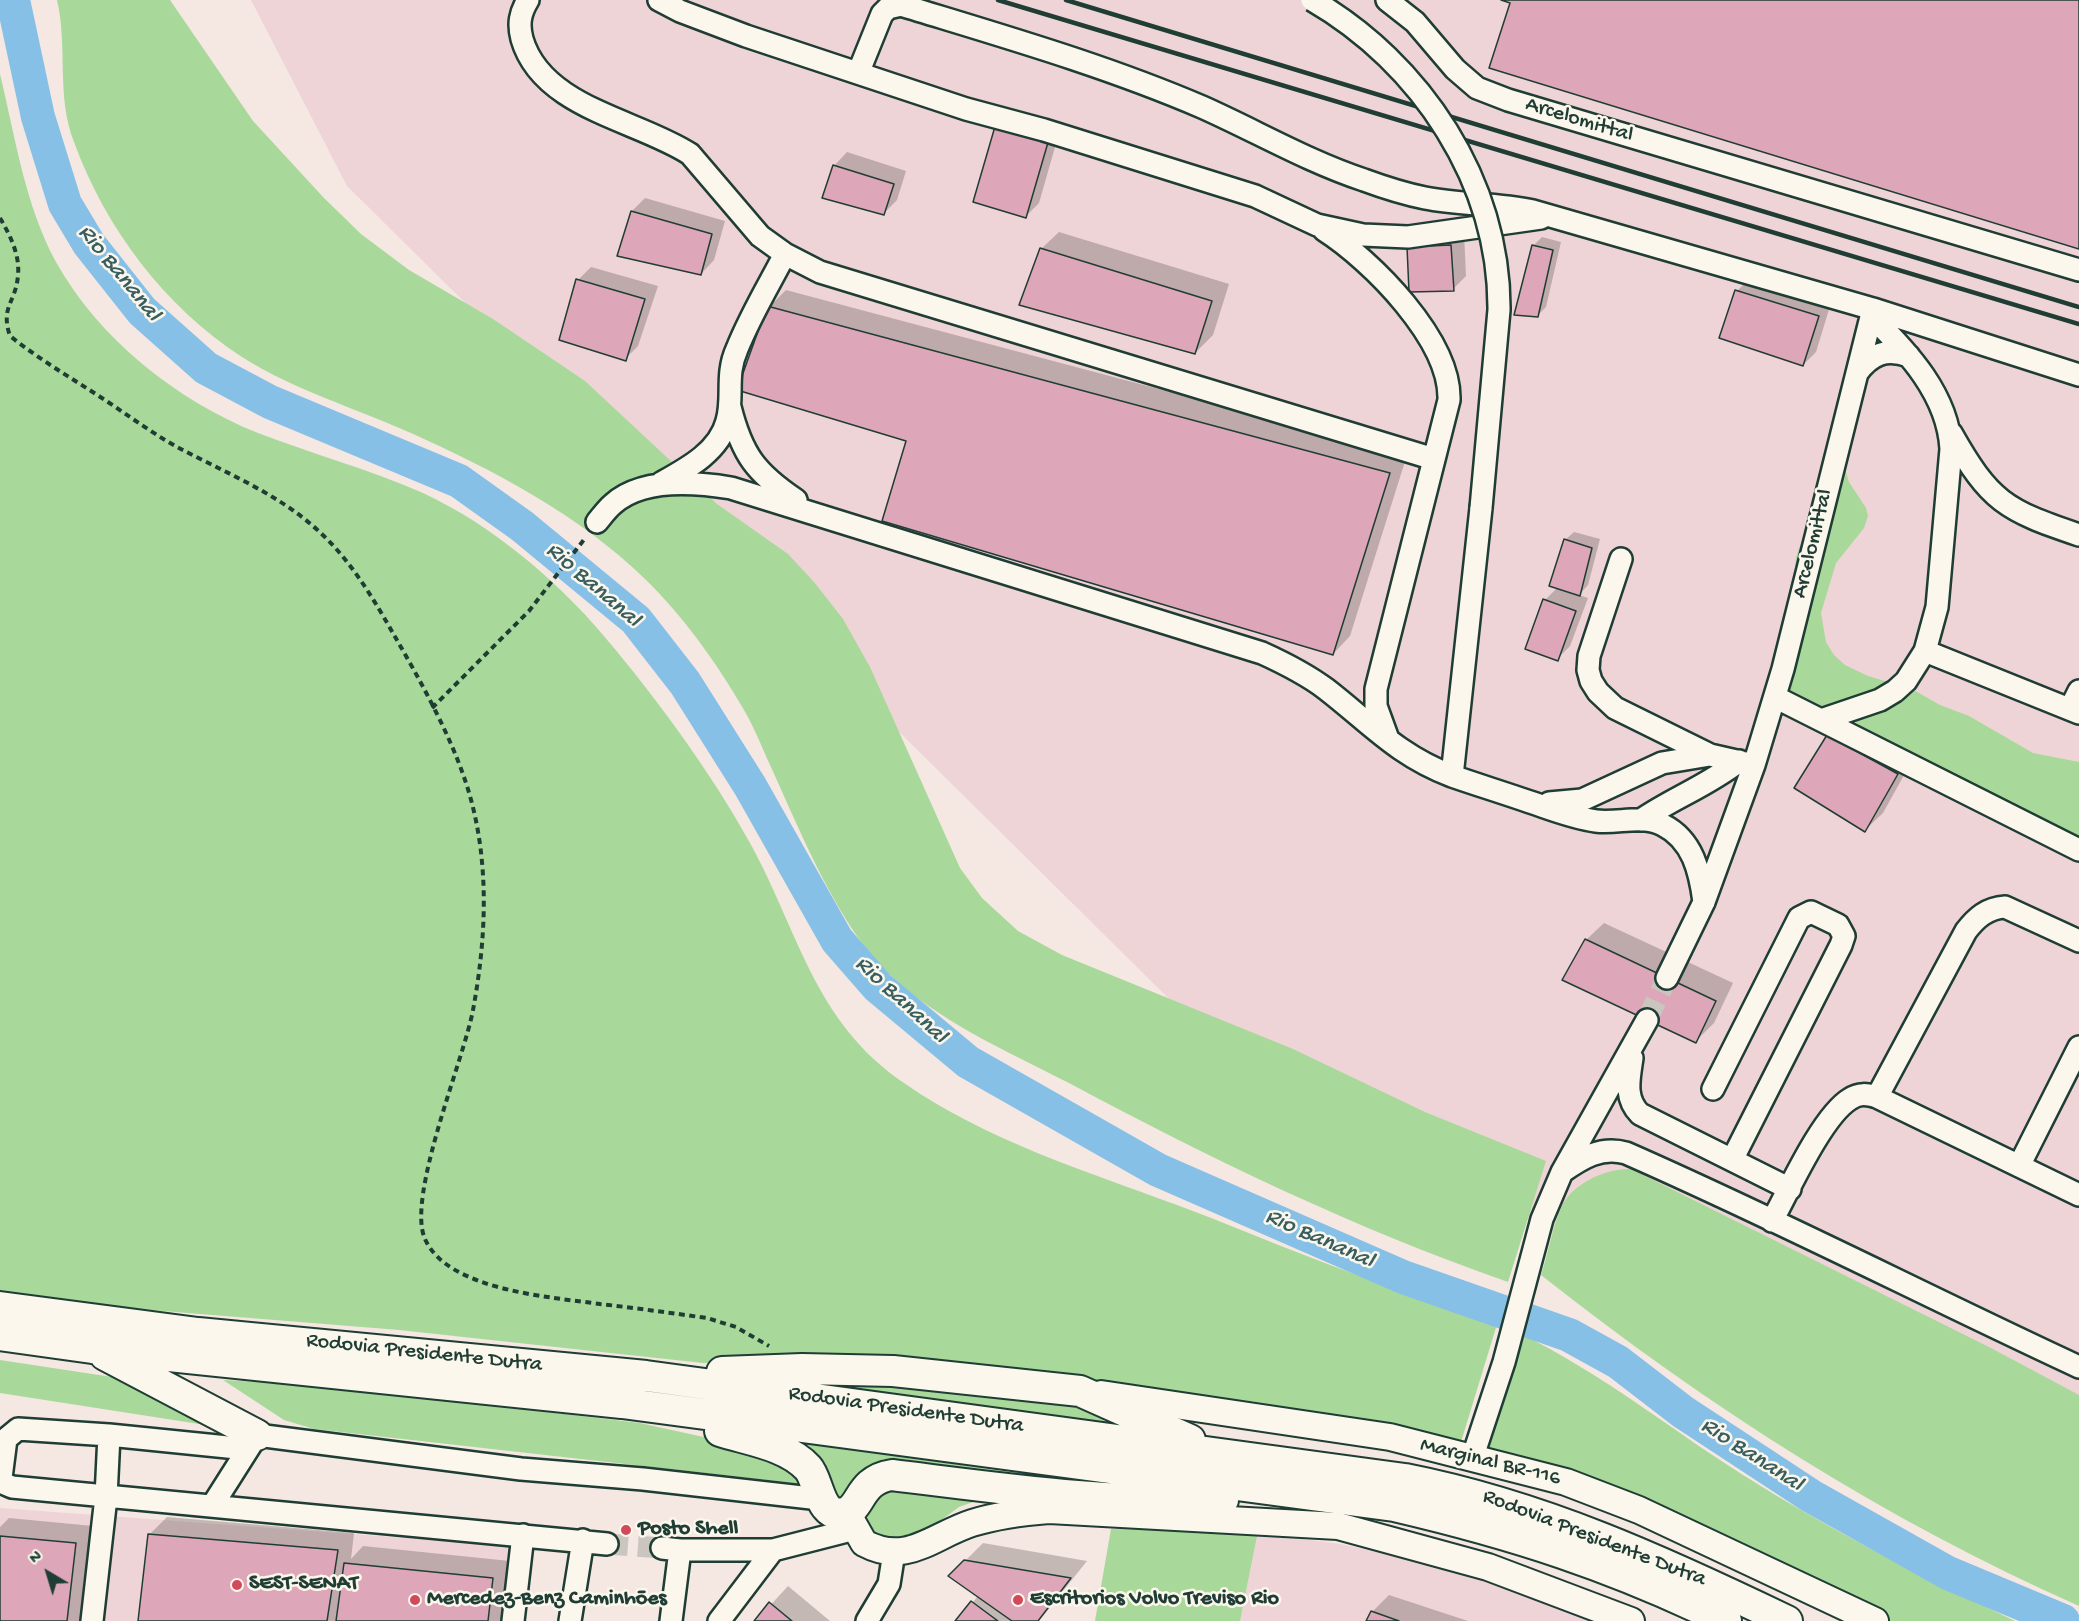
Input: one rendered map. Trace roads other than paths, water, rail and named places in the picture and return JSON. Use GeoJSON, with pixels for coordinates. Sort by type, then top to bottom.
{"type":"FeatureCollection","features":[{"type":"Feature","properties":{"kind":"highway","name":"Rodovia Presidente Dutra"},"geometry":{"type":"LineString","coordinates":[[0,1307],[198,1333],[646,1376],[1405,1479],[1478,1494],[1555,1520],[1628,1548],[1787,1621]]}},
{"type":"Feature","properties":{"kind":"highway","name":"Rodovia Presidente Dutra"},"geometry":{"type":"LineString","coordinates":[[0,1335],[92,1348],[622,1403],[1394,1506],[1462,1521],[1606,1566],[1726,1621]]}},
{"type":"Feature","properties":{"kind":"highway"},"geometry":{"type":"LineString","coordinates":[[92,1348],[252,1442]]}},
{"type":"Feature","properties":{"kind":"highway"},"geometry":{"type":"LineString","coordinates":[[646,1376],[802,1369],[893,1371],[1080,1391],[1220,1454]]}},
{"type":"Feature","properties":{"kind":"highway"},"geometry":{"type":"LineString","coordinates":[[622,1403],[787,1452],[810,1470],[819,1486],[820,1499],[833,1512],[851,1521],[855,1507],[867,1486],[892,1475],[1030,1491],[1167,1500],[1308,1496]]}},
{"type":"Feature","properties":{"kind":"main road","name":"Marginal BR-116"},"geometry":{"type":"LineString","coordinates":[[1080,1391],[1390,1437],[1566,1482],[1640,1510],[1875,1621]]}},
{"type":"Feature","properties":{"kind":"main road"},"geometry":{"type":"LineString","coordinates":[[851,1521],[864,1543],[894,1552],[908,1552],[971,1523],[1002,1514],[1049,1510],[1338,1526],[1488,1568],[1631,1621]]}},
{"type":"Feature","properties":{"kind":"street"},"geometry":{"type":"LineString","coordinates":[[528,0],[521,11],[519,29],[525,50],[535,66],[563,91],[608,118],[675,145],[690,154],[760,236],[785,254],[820,272],[1434,459]]}},
{"type":"Feature","properties":{"kind":"street"},"geometry":{"type":"LineString","coordinates":[[660,0],[680,11],[746,36],[966,109],[1044,130],[1255,196],[1317,225],[1371,267],[1404,305],[1442,365],[1449,386],[1449,400],[1376,689],[1376,706],[1381,726],[1391,745]]}},
{"type":"Feature","properties":{"kind":"street"},"geometry":{"type":"LineString","coordinates":[[1312,0],[1373,41],[1426,99],[1466,167],[1484,210],[1494,248],[1499,281],[1499,310],[1481,508],[1452,776]]}},
{"type":"Feature","properties":{"kind":"street","name":"Arcelomittal"},"geometry":{"type":"LineString","coordinates":[[1387,0],[1415,22],[1455,69],[1477,88],[1487,92],[2079,270]]}},
{"type":"Feature","properties":{"kind":"street"},"geometry":{"type":"LineString","coordinates":[[859,72],[882,14],[888,8],[901,5],[1063,54],[1202,107],[1313,160],[1364,180],[1426,198],[1507,205],[1553,217],[2079,375]]}},
{"type":"Feature","properties":{"kind":"street"},"geometry":{"type":"LineString","coordinates":[[1317,225],[1363,235],[1408,237],[1553,217]]}},
{"type":"Feature","properties":{"kind":"street"},"geometry":{"type":"LineString","coordinates":[[656,486],[707,453],[719,439],[727,421],[728,377],[736,350],[785,254]]}},
{"type":"Feature","properties":{"kind":"street"},"geometry":{"type":"LineString","coordinates":[[1872,312],[1909,356],[1935,394],[1950,433],[1991,494],[2026,516],[2079,535]]}},
{"type":"Feature","properties":{"kind":"street","name":"Arcelomittal"},"geometry":{"type":"LineString","coordinates":[[1667,978],[1704,902],[1747,763],[1775,697],[1872,312]]}},
{"type":"Feature","properties":{"kind":"street"},"geometry":{"type":"LineString","coordinates":[[1857,374],[1871,358],[1881,352],[1893,351],[1909,356]]}},
{"type":"Feature","properties":{"kind":"street"},"geometry":{"type":"LineString","coordinates":[[728,401],[741,445],[750,462],[778,488],[814,513]]}},
{"type":"Feature","properties":{"kind":"street"},"geometry":{"type":"LineString","coordinates":[[1821,720],[1881,700],[1895,691],[1906,681],[1925,651],[1937,607],[1951,449],[1950,433]]}},
{"type":"Feature","properties":{"kind":"street"},"geometry":{"type":"LineString","coordinates":[[597,522],[612,504],[623,496],[656,486],[686,484],[731,488],[1001,574],[1262,653],[1324,688],[1391,745],[1413,759],[1452,776],[1595,821],[1641,820],[1663,825],[1683,841],[1699,871],[1704,902]]}},
{"type":"Feature","properties":{"kind":"street"},"geometry":{"type":"LineString","coordinates":[[1621,560],[1589,656],[1588,670],[1592,681],[1605,699],[1625,714],[1686,741],[1710,755],[1747,763]]}},
{"type":"Feature","properties":{"kind":"street"},"geometry":{"type":"LineString","coordinates":[[1925,651],[2076,704]]}},
{"type":"Feature","properties":{"kind":"street"},"geometry":{"type":"LineString","coordinates":[[1775,697],[2079,850]]}},
{"type":"Feature","properties":{"kind":"street"},"geometry":{"type":"LineString","coordinates":[[1534,803],[1567,803],[1582,800],[1662,763],[1710,755]]}},
{"type":"Feature","properties":{"kind":"street"},"geometry":{"type":"LineString","coordinates":[[1641,820],[1668,802],[1747,763]]}},
{"type":"Feature","properties":{"kind":"street"},"geometry":{"type":"LineString","coordinates":[[1877,1097],[1966,931],[1979,916],[1996,908],[2005,907],[2079,941]]}},
{"type":"Feature","properties":{"kind":"street"},"geometry":{"type":"LineString","coordinates":[[1713,1089],[1799,918],[1811,912],[1838,925],[1844,936],[1841,945],[1732,1160]]}},
{"type":"Feature","properties":{"kind":"street"},"geometry":{"type":"LineString","coordinates":[[1471,1456],[1504,1362],[1542,1219],[1562,1172],[1647,1020]]}},
{"type":"Feature","properties":{"kind":"street"},"geometry":{"type":"LineString","coordinates":[[2019,1166],[2079,1047]]}},
{"type":"Feature","properties":{"kind":"street"},"geometry":{"type":"LineString","coordinates":[[1633,1048],[1628,1092],[1640,1114],[1790,1189]]}},
{"type":"Feature","properties":{"kind":"street"},"geometry":{"type":"LineString","coordinates":[[1772,1221],[1832,1115],[1857,1096],[1877,1097],[2079,1195]]}},
{"type":"Feature","properties":{"kind":"street"},"geometry":{"type":"LineString","coordinates":[[1562,1172],[1588,1156],[1616,1150],[1698,1185],[2079,1367]]}},
{"type":"Feature","properties":{"kind":"street"},"geometry":{"type":"LineString","coordinates":[[607,1544],[9,1487],[3,1483],[1,1475],[5,1442],[15,1431],[252,1442],[643,1479],[820,1499]]}},
{"type":"Feature","properties":{"kind":"street"},"geometry":{"type":"LineString","coordinates":[[93,1621],[106,1497],[109,1435]]}},
{"type":"Feature","properties":{"kind":"street"},"geometry":{"type":"LineString","coordinates":[[212,1506],[252,1442]]}},
{"type":"Feature","properties":{"kind":"street"},"geometry":{"type":"LineString","coordinates":[[671,1621],[671,1549],[773,1550],[851,1521]]}},
{"type":"Feature","properties":{"kind":"street"},"geometry":{"type":"LineString","coordinates":[[513,1621],[523,1535]]}},
{"type":"Feature","properties":{"kind":"street"},"geometry":{"type":"LineString","coordinates":[[570,1621],[583,1540]]}},
{"type":"Feature","properties":{"kind":"street"},"geometry":{"type":"LineString","coordinates":[[719,1621],[773,1550]]}},
{"type":"Feature","properties":{"kind":"street"},"geometry":{"type":"LineString","coordinates":[[867,1621],[889,1584],[894,1552]]}},
{"type":"Feature","properties":{"kind":"waterway","name":"Rio Bananal"},"geometry":{"type":"LineString","coordinates":[[13,0],[38,117],[65,204],[89,244],[142,311],[206,368],[270,402],[459,481],[522,526],[636,620],[685,683],[750,786],[837,940],[878,987],[968,1062],[1158,1170],[1403,1277],[1569,1335],[1618,1362],[1683,1412],[1811,1496],[1948,1573],[2063,1621]]}},
{"type":"Feature","properties":{"kind":"tunnel"},"geometry":{"type":"LineString","coordinates":[[1647,1020],[1667,978]]}},
{"type":"Feature","properties":{"kind":"tunnel"},"geometry":{"type":"LineString","coordinates":[[607,1544],[662,1548]]}},
{"type":"Feature","properties":{"kind":"railway"},"geometry":{"type":"LineString","coordinates":[[998,0],[2079,324]]}},
{"type":"Feature","properties":{"kind":"railway"},"geometry":{"type":"LineString","coordinates":[[1066,0],[2079,307]]}},
{"type":"Feature","properties":{"kind":"place","name":"Posto Shell"},"geometry":{"type":"Point","coordinates":[626,1530]}},
{"type":"Feature","properties":{"kind":"place","name":"SEST-SENAT"},"geometry":{"type":"Point","coordinates":[237,1585]}},
{"type":"Feature","properties":{"kind":"place","name":"Mercedez-Benz Caminhões"},"geometry":{"type":"Point","coordinates":[415,1600]}},
{"type":"Feature","properties":{"kind":"place","name":"Escritorios Volvo Treviso Rio"},"geometry":{"type":"Point","coordinates":[1018,1600]}}]}
